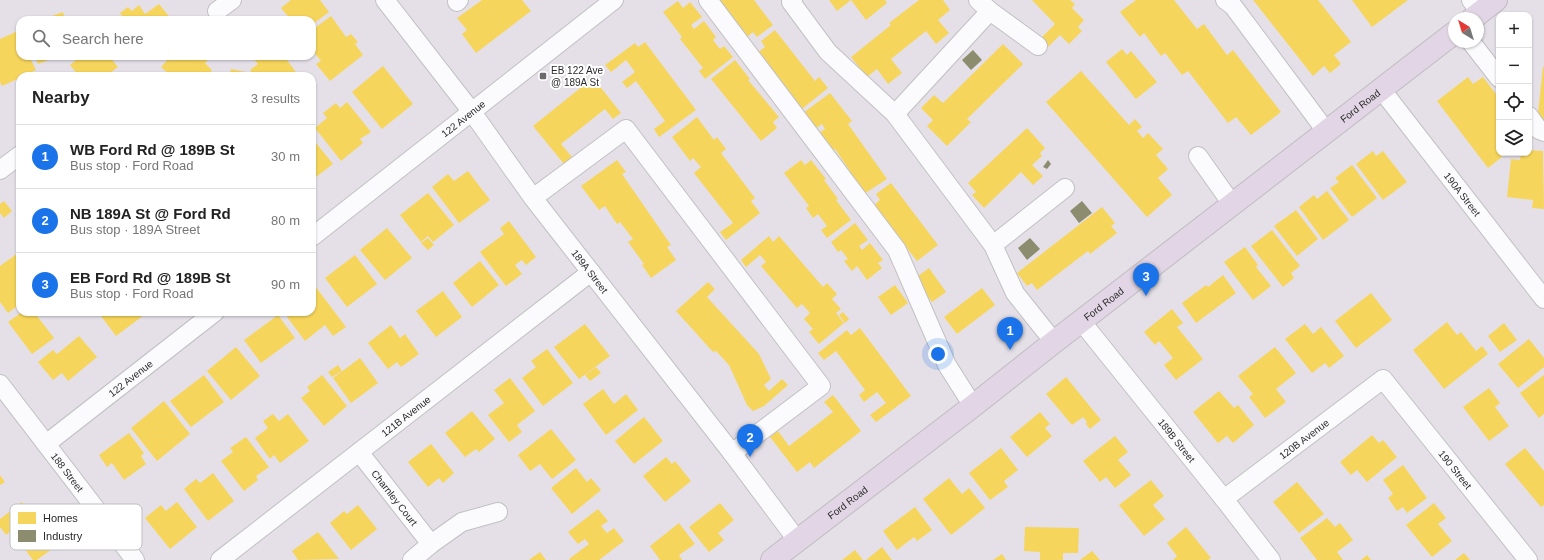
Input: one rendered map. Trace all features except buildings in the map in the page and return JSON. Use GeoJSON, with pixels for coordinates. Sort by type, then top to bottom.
{"type":"FeatureCollection","features":[{"type":"Feature","properties":{"kind":"main road","name":"Ford Road"},"geometry":{"type":"LineString","coordinates":[[772,560],[973,406],[1081,320],[1448,37]]}},
{"type":"Feature","properties":{"kind":"street"},"geometry":{"type":"LineString","coordinates":[[217,11],[232,0]]}},
{"type":"Feature","properties":{"kind":"street","name":"189A Street"},"geometry":{"type":"LineString","coordinates":[[385,0],[472,112],[533,198],[797,540]]}},
{"type":"Feature","properties":{"kind":"street","name":"122 Avenue"},"geometry":{"type":"LineString","coordinates":[[316,234],[614,0]]}},
{"type":"Feature","properties":{"kind":"street"},"geometry":{"type":"LineString","coordinates":[[708,0],[896,250],[947,365],[973,406]]}},
{"type":"Feature","properties":{"kind":"street"},"geometry":{"type":"LineString","coordinates":[[794,0],[790,2],[828,52],[895,114],[993,245],[1015,293],[1054,342]]}},
{"type":"Feature","properties":{"kind":"street"},"geometry":{"type":"LineString","coordinates":[[1225,0],[1233,6],[1326,131]]}},
{"type":"Feature","properties":{"kind":"street"},"geometry":{"type":"LineString","coordinates":[[895,114],[984,6],[1038,46]]}},
{"type":"Feature","properties":{"kind":"street"},"geometry":{"type":"LineString","coordinates":[[1476,48],[1496,74]]}},
{"type":"Feature","properties":{"kind":"street","name":"190A Street"},"geometry":{"type":"LineString","coordinates":[[1382,88],[1544,299]]}},
{"type":"Feature","properties":{"kind":"street"},"geometry":{"type":"LineString","coordinates":[[1532,120],[1539,130],[1544,132]]}},
{"type":"Feature","properties":{"kind":"street"},"geometry":{"type":"LineString","coordinates":[[533,198],[626,129],[821,386],[732,454]]}},
{"type":"Feature","properties":{"kind":"street"},"geometry":{"type":"LineString","coordinates":[[1198,156],[1232,204]]}},
{"type":"Feature","properties":{"kind":"street"},"geometry":{"type":"LineString","coordinates":[[0,170],[16,158]]}},
{"type":"Feature","properties":{"kind":"street"},"geometry":{"type":"LineString","coordinates":[[993,245],[1065,188]]}},
{"type":"Feature","properties":{"kind":"street","name":"121B Avenue"},"geometry":{"type":"LineString","coordinates":[[220,560],[591,272]]}},
{"type":"Feature","properties":{"kind":"street","name":"122 Avenue"},"geometry":{"type":"LineString","coordinates":[[46,444],[210,316]]}},
{"type":"Feature","properties":{"kind":"street","name":"189B Street"},"geometry":{"type":"LineString","coordinates":[[1081,320],[1271,560]]}},
{"type":"Feature","properties":{"kind":"street","name":"120B Avenue"},"geometry":{"type":"LineString","coordinates":[[1224,499],[1383,379]]}},
{"type":"Feature","properties":{"kind":"street","name":"190 Street"},"geometry":{"type":"LineString","coordinates":[[1383,379],[1528,560]]}},
{"type":"Feature","properties":{"kind":"street","name":"188 Street"},"geometry":{"type":"LineString","coordinates":[[0,384],[92,504]]}},
{"type":"Feature","properties":{"kind":"street","name":"Charnley Court"},"geometry":{"type":"LineString","coordinates":[[359,452],[431,544]]}},
{"type":"Feature","properties":{"kind":"street"},"geometry":{"type":"LineString","coordinates":[[412,560],[431,544],[462,522],[498,512]]}},
{"type":"Feature","properties":{"kind":"street","name":"188 Street"},"geometry":{"type":"LineString","coordinates":[[127,550],[135,560]]}},
{"type":"Feature","properties":{"kind":"place","name":"EB 122 Ave @ 189A St"},"geometry":{"type":"Point","coordinates":[543,76]}},
{"type":"Feature","properties":{"kind":"place","name":"EB Ford Rd @ 189B St"},"geometry":{"type":"Point","coordinates":[1146,296]}},
{"type":"Feature","properties":{"kind":"place","name":"WB Ford Rd @ 189B St"},"geometry":{"type":"Point","coordinates":[1010,350]}},
{"type":"Feature","properties":{"kind":"place","name":"NB 189A St @ Ford Rd"},"geometry":{"type":"Point","coordinates":[750,457]}}]}
